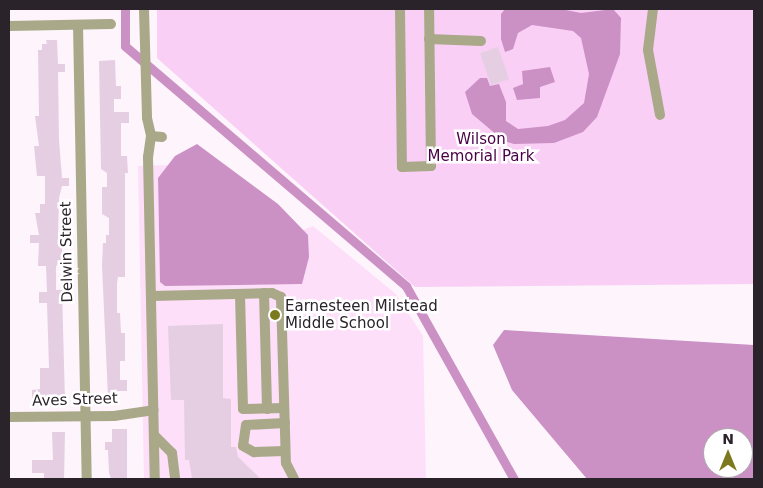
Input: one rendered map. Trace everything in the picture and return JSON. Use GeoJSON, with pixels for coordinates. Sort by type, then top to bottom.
{"type":"FeatureCollection","features":[{"type":"Feature","properties":{"kind":"street"},"geometry":{"type":"LineString","coordinates":[[144,9],[147,118],[156,137],[148,157],[155,479]]}},
{"type":"Feature","properties":{"kind":"street"},"geometry":{"type":"LineString","coordinates":[[400,9],[402,167],[431,166],[429,9]]}},
{"type":"Feature","properties":{"kind":"street"},"geometry":{"type":"LineString","coordinates":[[653,9],[648,50],[660,115]]}},
{"type":"Feature","properties":{"kind":"street"},"geometry":{"type":"LineString","coordinates":[[9,26],[111,24]]}},
{"type":"Feature","properties":{"kind":"street","name":"Delwin Street"},"geometry":{"type":"LineString","coordinates":[[78,25],[87,479]]}},
{"type":"Feature","properties":{"kind":"street"},"geometry":{"type":"LineString","coordinates":[[429,39],[481,40]]}},
{"type":"Feature","properties":{"kind":"street"},"geometry":{"type":"LineString","coordinates":[[152,296],[264,293],[277,295],[283,303],[285,451],[288,471],[294,479]]}},
{"type":"Feature","properties":{"kind":"street"},"geometry":{"type":"LineString","coordinates":[[264,293],[267,409]]}},
{"type":"Feature","properties":{"kind":"street"},"geometry":{"type":"LineString","coordinates":[[240,294],[243,409],[284,408]]}},
{"type":"Feature","properties":{"kind":"street","name":"Aves Street"},"geometry":{"type":"LineString","coordinates":[[9,417],[86,416],[154,410]]}},
{"type":"Feature","properties":{"kind":"street"},"geometry":{"type":"LineString","coordinates":[[285,423],[246,425],[243,446],[254,452],[285,451]]}},
{"type":"Feature","properties":{"kind":"street"},"geometry":{"type":"LineString","coordinates":[[155,436],[172,452],[175,479]]}},
{"type":"Feature","properties":{"kind":"shaded area"},"geometry":{"type":"Polygon","coordinates":[[[505,9],[561,9],[581,13],[613,9],[621,18],[620,54],[597,117],[583,132],[554,143],[514,144],[504,141],[472,114],[465,92],[480,78],[487,78],[490,86],[499,84],[506,102],[506,121],[518,129],[548,126],[565,120],[584,103],[589,74],[581,38],[573,31],[532,25],[518,33],[513,49],[505,52],[501,39],[501,14],[505,9]]]}},
{"type":"Feature","properties":{"kind":"shaded area"},"geometry":{"type":"Polygon","coordinates":[[[550,67],[555,82],[540,87],[540,98],[517,100],[513,88],[523,84],[522,71],[550,67]]]}},
{"type":"Feature","properties":{"kind":"shaded area"},"geometry":{"type":"Polygon","coordinates":[[[197,144],[278,204],[308,235],[309,257],[302,284],[165,286],[160,282],[158,178],[175,156],[197,144]]]}},
{"type":"Feature","properties":{"kind":"shaded area","name":"Earnesteen Milstead Middle School"},"geometry":{"type":"Polygon","coordinates":[[[168,165],[158,178],[160,282],[308,235],[303,230],[313,226],[396,294],[423,336],[426,479],[144,479],[138,166],[168,165]]]}},
{"type":"Feature","properties":{"kind":"shaded area"},"geometry":{"type":"Polygon","coordinates":[[[504,330],[754,345],[754,479],[587,479],[512,390],[493,345],[504,330]]]}},
{"type":"Feature","properties":{"kind":"green space","name":"Wilson Memorial Park"},"geometry":{"type":"Polygon","coordinates":[[[157,9],[754,9],[754,284],[415,287],[157,58],[157,9]]]}},
{"type":"Feature","properties":{"kind":"building"},"geometry":{"type":"Polygon","coordinates":[[[46,40],[57,40],[58,64],[65,64],[65,72],[58,72],[59,140],[62,178],[69,178],[69,186],[62,186],[59,198],[58,235],[61,235],[63,261],[56,266],[56,290],[62,290],[65,402],[44,402],[44,397],[32,398],[32,390],[40,389],[40,368],[49,368],[47,303],[39,303],[39,292],[47,292],[46,266],[38,266],[39,243],[30,243],[30,235],[39,235],[35,213],[40,213],[40,204],[45,204],[45,176],[37,176],[34,146],[39,146],[35,116],[39,116],[38,50],[42,50],[42,44],[47,44],[46,40]]]}},
{"type":"Feature","properties":{"kind":"building"},"geometry":{"type":"Polygon","coordinates":[[[498,47],[509,79],[491,85],[480,53],[498,47]]]}},
{"type":"Feature","properties":{"kind":"building"},"geometry":{"type":"Polygon","coordinates":[[[115,60],[116,86],[121,86],[121,99],[114,99],[114,112],[129,112],[129,123],[121,123],[121,156],[127,156],[128,173],[125,173],[125,277],[118,277],[117,283],[117,313],[120,313],[121,333],[125,333],[125,361],[120,361],[120,380],[127,380],[127,391],[117,391],[117,397],[108,397],[102,266],[103,243],[106,243],[106,235],[109,235],[109,218],[102,214],[102,187],[107,187],[107,173],[101,169],[99,61],[115,60]]]}},
{"type":"Feature","properties":{"kind":"building"},"geometry":{"type":"Polygon","coordinates":[[[223,324],[223,398],[231,399],[231,447],[236,447],[238,457],[261,479],[192,479],[189,460],[185,460],[184,400],[171,400],[168,326],[223,324]]]}},
{"type":"Feature","properties":{"kind":"building"},"geometry":{"type":"Polygon","coordinates":[[[112,429],[127,429],[127,479],[111,479],[109,473],[108,450],[105,450],[105,442],[112,442],[112,429]]]}},
{"type":"Feature","properties":{"kind":"building"},"geometry":{"type":"Polygon","coordinates":[[[52,432],[65,432],[64,479],[44,479],[44,473],[32,473],[32,460],[53,460],[52,432]]]}},
{"type":"Feature","properties":{"kind":"waterway"},"geometry":{"type":"LineString","coordinates":[[125,9],[125,46],[406,286],[514,479]]}},
{"type":"Feature","properties":{"kind":"place","name":"Earnesteen Milstead Middle School"},"geometry":{"type":"Point","coordinates":[275,315]}}]}
